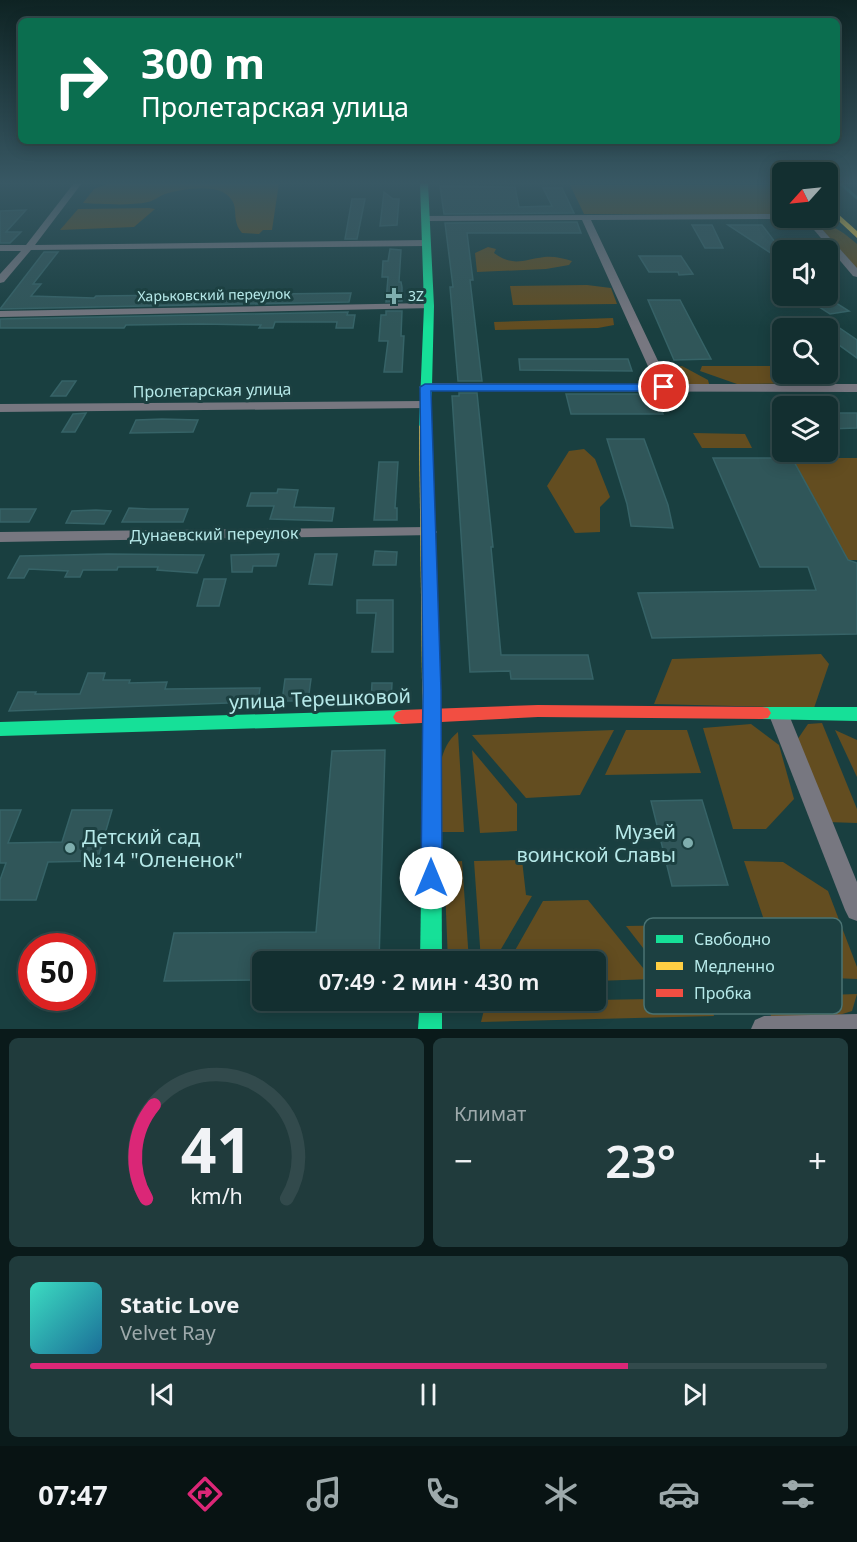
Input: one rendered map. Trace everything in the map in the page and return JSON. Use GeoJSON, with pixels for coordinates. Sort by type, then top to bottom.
{"type":"FeatureCollection","features":[{"type":"Feature","properties":{"kind":"main road"},"geometry":{"type":"LineString","coordinates":[[426,231],[429,306],[424,405],[432,716],[431,951]]}},
{"type":"Feature","properties":{"kind":"main road","name":"улица Терешковой"},"geometry":{"type":"LineString","coordinates":[[0,729],[432,716],[483,711],[630,710],[779,715],[857,714]]}},
{"type":"Feature","properties":{"kind":"main road"},"geometry":{"type":"LineString","coordinates":[[430,1029],[431,1011]]}},
{"type":"Feature","properties":{"kind":"street"},"geometry":{"type":"LineString","coordinates":[[0,279],[41,231]]}},
{"type":"Feature","properties":{"kind":"street"},"geometry":{"type":"LineString","coordinates":[[592,231],[664,387]]}},
{"type":"Feature","properties":{"kind":"street"},"geometry":{"type":"LineString","coordinates":[[819,231],[857,274]]}},
{"type":"Feature","properties":{"kind":"street"},"geometry":{"type":"LineString","coordinates":[[0,248],[426,243]]}},
{"type":"Feature","properties":{"kind":"street","name":"Харьковский переулок"},"geometry":{"type":"LineString","coordinates":[[0,314],[429,306]]}},
{"type":"Feature","properties":{"kind":"street"},"geometry":{"type":"LineString","coordinates":[[425,387],[857,388]]}},
{"type":"Feature","properties":{"kind":"street","name":"Пролетарская улица"},"geometry":{"type":"LineString","coordinates":[[0,408],[424,405]]}},
{"type":"Feature","properties":{"kind":"street","name":"Дунаевский переулок"},"geometry":{"type":"LineString","coordinates":[[0,537],[429,532]]}},
{"type":"Feature","properties":{"kind":"street"},"geometry":{"type":"LineString","coordinates":[[779,715],[857,910]]}},
{"type":"Feature","properties":{"kind":"street"},"geometry":{"type":"LineString","coordinates":[[764,1029],[857,1027]]}},
{"type":"Feature","properties":{"kind":"shaded area"},"geometry":{"type":"Polygon","coordinates":[[[241,231],[262,231],[259,234],[241,231]]]}},
{"type":"Feature","properties":{"kind":"shaded area"},"geometry":{"type":"Polygon","coordinates":[[[823,231],[840,231],[857,244],[857,269],[838,248],[838,240],[831,240],[823,231]]]}},
{"type":"Feature","properties":{"kind":"shaded area"},"geometry":{"type":"Polygon","coordinates":[[[488,247],[496,249],[494,253],[501,257],[513,261],[548,257],[572,261],[569,265],[546,269],[477,272],[475,253],[488,247]]]}},
{"type":"Feature","properties":{"kind":"shaded area"},"geometry":{"type":"Polygon","coordinates":[[[587,285],[611,288],[617,304],[513,305],[510,286],[587,285]]]}},
{"type":"Feature","properties":{"kind":"shaded area"},"geometry":{"type":"Polygon","coordinates":[[[613,318],[614,325],[598,328],[495,330],[494,322],[613,318]]]}},
{"type":"Feature","properties":{"kind":"shaded area"},"geometry":{"type":"Polygon","coordinates":[[[682,366],[708,380],[709,384],[674,385],[668,368],[682,366]]]}},
{"type":"Feature","properties":{"kind":"shaded area"},"geometry":{"type":"Polygon","coordinates":[[[702,366],[772,366],[772,384],[737,384],[700,371],[702,366]]]}},
{"type":"Feature","properties":{"kind":"shaded area"},"geometry":{"type":"Polygon","coordinates":[[[693,433],[745,434],[752,448],[702,448],[693,433]]]}},
{"type":"Feature","properties":{"kind":"shaded area"},"geometry":{"type":"Polygon","coordinates":[[[584,449],[595,459],[610,497],[600,507],[600,532],[575,533],[547,486],[569,451],[584,449]]]}},
{"type":"Feature","properties":{"kind":"shaded area"},"geometry":{"type":"Polygon","coordinates":[[[838,458],[857,458],[857,560],[848,560],[794,462],[838,462],[838,458]]]}},
{"type":"Feature","properties":{"kind":"shaded area"},"geometry":{"type":"Polygon","coordinates":[[[821,654],[829,664],[814,708],[654,704],[672,659],[821,654]]]}},
{"type":"Feature","properties":{"kind":"shaded area"},"geometry":{"type":"Polygon","coordinates":[[[822,723],[857,809],[857,823],[827,822],[795,743],[808,724],[822,723]]]}},
{"type":"Feature","properties":{"kind":"shaded area"},"geometry":{"type":"Polygon","coordinates":[[[751,724],[779,745],[794,799],[766,829],[733,829],[703,728],[751,724]]]}},
{"type":"Feature","properties":{"kind":"shaded area"},"geometry":{"type":"Polygon","coordinates":[[[614,730],[580,795],[526,798],[472,735],[614,730]]]}},
{"type":"Feature","properties":{"kind":"shaded area"},"geometry":{"type":"Polygon","coordinates":[[[626,730],[687,730],[701,773],[605,775],[626,730]]]}},
{"type":"Feature","properties":{"kind":"shaded area"},"geometry":{"type":"Polygon","coordinates":[[[835,730],[857,740],[857,777],[835,730]]]}},
{"type":"Feature","properties":{"kind":"shaded area"},"geometry":{"type":"Polygon","coordinates":[[[458,732],[464,832],[441,832],[440,765],[449,741],[458,732]]]}},
{"type":"Feature","properties":{"kind":"shaded area"},"geometry":{"type":"Polygon","coordinates":[[[472,750],[517,804],[517,831],[480,833],[472,750]]]}},
{"type":"Feature","properties":{"kind":"shaded area"},"geometry":{"type":"Polygon","coordinates":[[[522,860],[526,895],[532,896],[500,951],[480,951],[474,861],[522,860]]]}},
{"type":"Feature","properties":{"kind":"shaded area"},"geometry":{"type":"Polygon","coordinates":[[[462,861],[468,951],[448,951],[444,863],[462,861]]]}},
{"type":"Feature","properties":{"kind":"shaded area"},"geometry":{"type":"Polygon","coordinates":[[[744,861],[783,862],[828,891],[838,918],[763,918],[744,861]]]}},
{"type":"Feature","properties":{"kind":"shaded area"},"geometry":{"type":"Polygon","coordinates":[[[588,900],[644,969],[644,979],[606,981],[606,951],[515,951],[543,901],[588,900]]]}},
{"type":"Feature","properties":{"kind":"shaded area"},"geometry":{"type":"Polygon","coordinates":[[[626,926],[644,926],[644,949],[626,926]]]}},
{"type":"Feature","properties":{"kind":"shaded area"},"geometry":{"type":"Polygon","coordinates":[[[842,928],[857,967],[857,979],[842,978],[842,928]]]}},
{"type":"Feature","properties":{"kind":"shaded area"},"geometry":{"type":"Polygon","coordinates":[[[842,994],[857,994],[852,1011],[833,1017],[771,1016],[770,1014],[842,1014],[842,994]]]}},
{"type":"Feature","properties":{"kind":"shaded area"},"geometry":{"type":"Polygon","coordinates":[[[644,999],[644,1014],[713,1014],[714,1016],[481,1022],[484,1011],[606,1011],[606,1000],[644,999]]]}},
{"type":"Feature","properties":{"kind":"building"},"geometry":{"type":"Polygon","coordinates":[[[0,231],[21,232],[10,243],[0,243],[0,231]]]}},
{"type":"Feature","properties":{"kind":"building"},"geometry":{"type":"Polygon","coordinates":[[[346,231],[359,231],[357,239],[345,239],[346,231]]]}},
{"type":"Feature","properties":{"kind":"building"},"geometry":{"type":"Polygon","coordinates":[[[446,231],[580,231],[581,233],[467,233],[482,381],[458,381],[450,287],[453,287],[446,231]]]}},
{"type":"Feature","properties":{"kind":"building"},"geometry":{"type":"Polygon","coordinates":[[[695,231],[715,231],[723,248],[705,248],[695,231]]]}},
{"type":"Feature","properties":{"kind":"building"},"geometry":{"type":"Polygon","coordinates":[[[737,231],[767,231],[773,240],[772,254],[737,231]]]}},
{"type":"Feature","properties":{"kind":"building"},"geometry":{"type":"Polygon","coordinates":[[[390,249],[401,250],[399,282],[402,287],[402,301],[386,302],[388,277],[382,277],[383,261],[388,261],[390,249]]]}},
{"type":"Feature","properties":{"kind":"building"},"geometry":{"type":"Polygon","coordinates":[[[44,252],[58,252],[33,284],[41,284],[31,296],[94,298],[96,296],[351,293],[349,302],[0,309],[44,252]]]}},
{"type":"Feature","properties":{"kind":"building"},"geometry":{"type":"Polygon","coordinates":[[[639,256],[681,256],[693,274],[649,272],[639,256]]]}},
{"type":"Feature","properties":{"kind":"building"},"geometry":{"type":"Polygon","coordinates":[[[648,300],[680,300],[711,359],[674,360],[648,300]]]}},
{"type":"Feature","properties":{"kind":"building"},"geometry":{"type":"Polygon","coordinates":[[[838,304],[849,311],[830,314],[818,306],[838,306],[838,304]]]}},
{"type":"Feature","properties":{"kind":"building"},"geometry":{"type":"Polygon","coordinates":[[[386,311],[402,311],[401,336],[404,336],[402,372],[384,372],[388,341],[379,341],[381,315],[386,315],[386,311]]]}},
{"type":"Feature","properties":{"kind":"building"},"geometry":{"type":"Polygon","coordinates":[[[348,312],[347,315],[355,315],[353,328],[336,328],[337,322],[275,322],[273,328],[259,328],[261,325],[201,324],[126,325],[124,328],[0,328],[0,319],[348,312]]]}},
{"type":"Feature","properties":{"kind":"building"},"geometry":{"type":"Polygon","coordinates":[[[838,327],[857,340],[857,358],[838,344],[838,327]]]}},
{"type":"Feature","properties":{"kind":"building"},"geometry":{"type":"Polygon","coordinates":[[[519,359],[628,359],[632,371],[520,370],[519,359]]]}},
{"type":"Feature","properties":{"kind":"building"},"geometry":{"type":"Polygon","coordinates":[[[62,381],[76,381],[66,396],[51,396],[62,381]]]}},
{"type":"Feature","properties":{"kind":"building"},"geometry":{"type":"Polygon","coordinates":[[[459,393],[477,393],[493,547],[491,547],[501,655],[588,655],[593,679],[511,679],[510,671],[470,672],[452,396],[459,396],[459,393]]]}},
{"type":"Feature","properties":{"kind":"building"},"geometry":{"type":"Polygon","coordinates":[[[566,394],[655,394],[663,414],[571,414],[566,394]]]}},
{"type":"Feature","properties":{"kind":"building"},"geometry":{"type":"Polygon","coordinates":[[[86,413],[75,432],[62,432],[73,414],[86,413]]]}},
{"type":"Feature","properties":{"kind":"building"},"geometry":{"type":"Polygon","coordinates":[[[838,413],[857,413],[857,428],[838,429],[838,413]]]}},
{"type":"Feature","properties":{"kind":"building"},"geometry":{"type":"Polygon","coordinates":[[[136,420],[198,420],[193,432],[130,433],[136,420]]]}},
{"type":"Feature","properties":{"kind":"building"},"geometry":{"type":"Polygon","coordinates":[[[607,439],[644,439],[668,505],[673,528],[631,526],[627,504],[607,439]]]}},
{"type":"Feature","properties":{"kind":"building"},"geometry":{"type":"Polygon","coordinates":[[[713,458],[772,458],[772,462],[794,462],[848,560],[857,563],[857,634],[652,638],[638,593],[816,590],[808,567],[760,567],[713,458]]]}},
{"type":"Feature","properties":{"kind":"building"},"geometry":{"type":"Polygon","coordinates":[[[379,462],[398,462],[395,508],[397,508],[397,520],[374,520],[379,462]]]}},
{"type":"Feature","properties":{"kind":"building"},"geometry":{"type":"Polygon","coordinates":[[[278,489],[298,490],[294,507],[334,508],[332,521],[270,519],[274,506],[247,506],[251,493],[277,493],[278,489]]]}},
{"type":"Feature","properties":{"kind":"building"},"geometry":{"type":"Polygon","coordinates":[[[129,508],[188,509],[183,522],[122,522],[129,508]]]}},
{"type":"Feature","properties":{"kind":"building"},"geometry":{"type":"Polygon","coordinates":[[[0,509],[36,509],[29,522],[0,522],[0,509]]]}},
{"type":"Feature","properties":{"kind":"building"},"geometry":{"type":"Polygon","coordinates":[[[72,511],[111,511],[104,524],[66,523],[72,511]]]}},
{"type":"Feature","properties":{"kind":"building"},"geometry":{"type":"Polygon","coordinates":[[[375,551],[397,552],[396,565],[373,565],[375,551]]]}},
{"type":"Feature","properties":{"kind":"building"},"geometry":{"type":"Polygon","coordinates":[[[279,554],[276,566],[253,566],[252,572],[232,572],[231,555],[279,554]]]}},
{"type":"Feature","properties":{"kind":"building"},"geometry":{"type":"Polygon","coordinates":[[[315,554],[337,554],[332,585],[309,584],[315,554]]]}},
{"type":"Feature","properties":{"kind":"building"},"geometry":{"type":"Polygon","coordinates":[[[204,555],[197,573],[157,570],[158,567],[118,567],[117,570],[83,570],[80,577],[65,577],[68,571],[29,569],[24,578],[8,578],[20,556],[204,555]]]}},
{"type":"Feature","properties":{"kind":"building"},"geometry":{"type":"Polygon","coordinates":[[[204,579],[226,579],[219,606],[197,606],[204,579]]]}},
{"type":"Feature","properties":{"kind":"building"},"geometry":{"type":"Polygon","coordinates":[[[357,600],[393,600],[393,652],[372,652],[376,613],[357,613],[357,600]]]}},
{"type":"Feature","properties":{"kind":"building"},"geometry":{"type":"Polygon","coordinates":[[[88,673],[105,673],[103,680],[130,680],[129,683],[167,682],[165,689],[260,688],[258,702],[9,711],[18,692],[80,694],[88,673]]]}},
{"type":"Feature","properties":{"kind":"building"},"geometry":{"type":"Polygon","coordinates":[[[285,679],[311,679],[308,701],[282,701],[285,679]]]}},
{"type":"Feature","properties":{"kind":"building"},"geometry":{"type":"Polygon","coordinates":[[[372,683],[392,683],[391,702],[371,702],[372,683]]]}},
{"type":"Feature","properties":{"kind":"building"},"geometry":{"type":"Polygon","coordinates":[[[385,750],[379,951],[252,951],[252,980],[164,981],[174,933],[316,932],[332,751],[385,750]]]}},
{"type":"Feature","properties":{"kind":"building","name":"Музей воинской Славы"},"geometry":{"type":"Polygon","coordinates":[[[702,800],[728,885],[672,886],[651,801],[702,800]]]}},
{"type":"Feature","properties":{"kind":"building"},"geometry":{"type":"Polygon","coordinates":[[[0,810],[21,810],[8,843],[62,842],[72,810],[112,810],[97,861],[48,862],[36,900],[0,900],[0,880],[6,863],[0,863],[0,810]]]}},
{"type":"Feature","properties":{"kind":"traffic: fast"},"geometry":{"type":"LineString","coordinates":[[425,426],[429,306],[426,231]]}},
{"type":"Feature","properties":{"kind":"traffic: fast"},"geometry":{"type":"LineString","coordinates":[[762,713],[857,714]]}},
{"type":"Feature","properties":{"kind":"traffic: fast"},"geometry":{"type":"LineString","coordinates":[[0,729],[402,717]]}},
{"type":"Feature","properties":{"kind":"traffic: fast"},"geometry":{"type":"LineString","coordinates":[[431,951],[432,765]]}},
{"type":"Feature","properties":{"kind":"traffic: fast"},"geometry":{"type":"LineString","coordinates":[[430,1029],[431,1011]]}},
{"type":"Feature","properties":{"kind":"traffic: slow"},"geometry":{"type":"LineString","coordinates":[[852,231],[857,236]]}},
{"type":"Feature","properties":{"kind":"traffic: slow"},"geometry":{"type":"LineString","coordinates":[[425,426],[432,765]]}},
{"type":"Feature","properties":{"kind":"traffic: jam"},"geometry":{"type":"LineString","coordinates":[[402,717],[538,711],[762,713]]}},
{"type":"Feature","properties":{"kind":"place","name":"3Z"},"geometry":{"type":"Point","coordinates":[394,296]}},
{"type":"Feature","properties":{"kind":"place","name":"Музей воинской Славы"},"geometry":{"type":"Point","coordinates":[688,843]}},
{"type":"Feature","properties":{"kind":"place","name":"Детский сад №14 \"Олененок\""},"geometry":{"type":"Point","coordinates":[70,848]}},
{"type":"Feature","properties":{"kind":"route"},"geometry":{"type":"LineString","coordinates":[[431,878],[432,690],[425,387],[664,387]]}}]}
